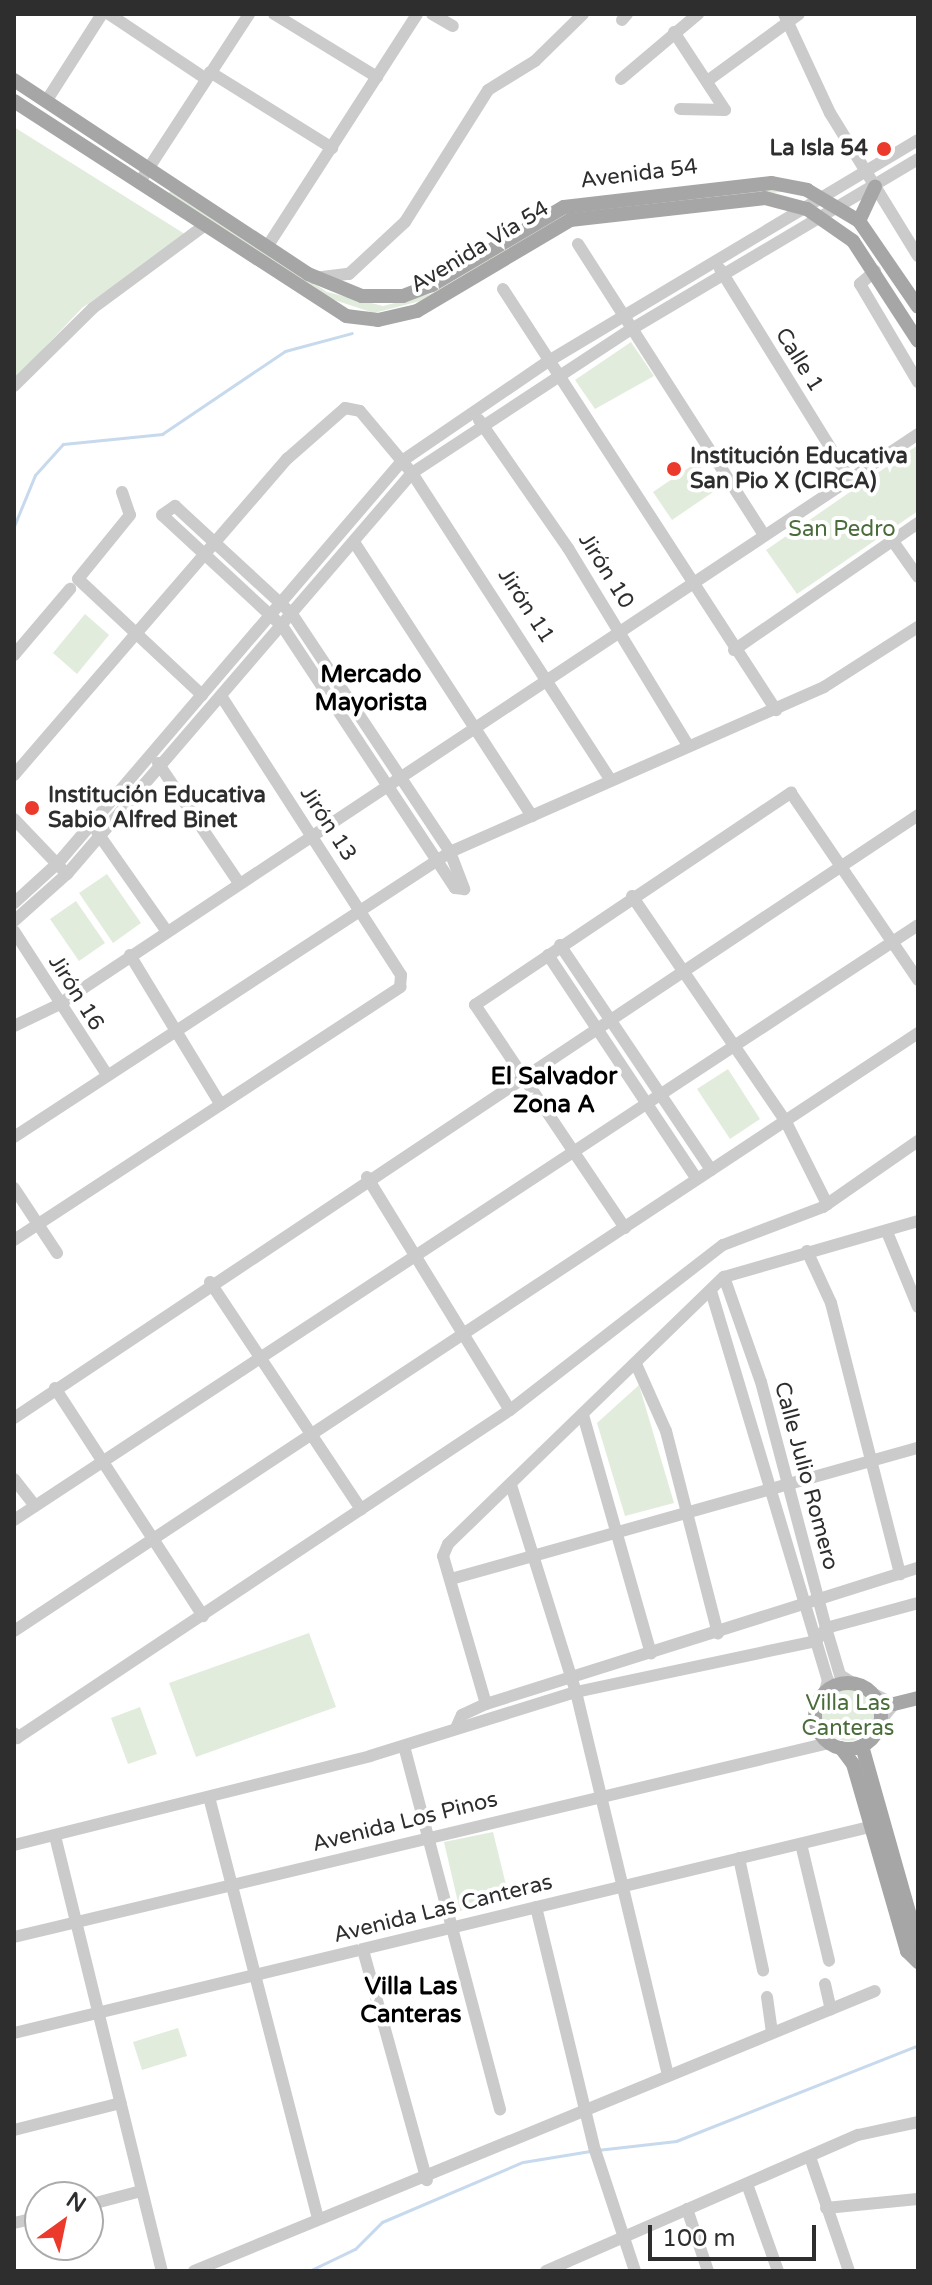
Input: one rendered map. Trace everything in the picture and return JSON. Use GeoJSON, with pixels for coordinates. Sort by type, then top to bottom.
{"type":"FeatureCollection","features":[{"type":"Feature","properties":{"kind":"main road","name":"Avenida 54"},"geometry":{"type":"LineString","coordinates":[[14,80],[314,278],[362,296],[403,296],[550,212],[602,198],[772,183],[825,198],[859,221],[918,307]]}},
{"type":"Feature","properties":{"kind":"main road","name":"Avenida Vía 54"},"geometry":{"type":"LineString","coordinates":[[14,101],[333,311],[378,320],[417,311],[570,220],[749,198],[807,209],[853,241],[918,341]]}},
{"type":"Feature","properties":{"kind":"main road"},"geometry":{"type":"LineString","coordinates":[[859,221],[875,187]]}},
{"type":"Feature","properties":{"kind":"main road"},"geometry":{"type":"LineString","coordinates":[[918,1944],[876,1826],[852,1762],[830,1741],[816,1706],[825,1691],[851,1682],[874,1694],[881,1720],[862,1746],[876,1826],[907,1951],[918,1962]]}},
{"type":"Feature","properties":{"kind":"main road"},"geometry":{"type":"LineString","coordinates":[[894,1704],[918,1698]]}},
{"type":"Feature","properties":{"kind":"main road"},"geometry":{"type":"LineString","coordinates":[[830,1741],[862,1746]]}},
{"type":"Feature","properties":{"kind":"street"},"geometry":{"type":"LineString","coordinates":[[47,100],[102,14]]}},
{"type":"Feature","properties":{"kind":"street"},"geometry":{"type":"LineString","coordinates":[[109,14],[332,148]]}},
{"type":"Feature","properties":{"kind":"street"},"geometry":{"type":"LineString","coordinates":[[139,183],[249,14]]}},
{"type":"Feature","properties":{"kind":"street"},"geometry":{"type":"LineString","coordinates":[[274,14],[377,77]]}},
{"type":"Feature","properties":{"kind":"street"},"geometry":{"type":"LineString","coordinates":[[267,247],[417,14]]}},
{"type":"Feature","properties":{"kind":"street"},"geometry":{"type":"LineString","coordinates":[[432,14],[453,26]]}},
{"type":"Feature","properties":{"kind":"street"},"geometry":{"type":"LineString","coordinates":[[314,278],[349,274],[405,222],[488,90],[535,61],[583,14]]}},
{"type":"Feature","properties":{"kind":"street"},"geometry":{"type":"LineString","coordinates":[[621,79],[698,14]]}},
{"type":"Feature","properties":{"kind":"street"},"geometry":{"type":"LineString","coordinates":[[710,79],[791,17],[865,173],[918,256]]}},
{"type":"Feature","properties":{"kind":"street"},"geometry":{"type":"LineString","coordinates":[[674,32],[710,79],[725,110],[680,109]]}},
{"type":"Feature","properties":{"kind":"street"},"geometry":{"type":"LineString","coordinates":[[14,903],[58,863],[402,461],[547,362],[918,140]]}},
{"type":"Feature","properties":{"kind":"street"},"geometry":{"type":"LineString","coordinates":[[14,921],[67,874],[412,473],[630,330],[824,219],[918,159]]}},
{"type":"Feature","properties":{"kind":"street"},"geometry":{"type":"LineString","coordinates":[[14,386],[93,308],[204,226]]}},
{"type":"Feature","properties":{"kind":"street"},"geometry":{"type":"LineString","coordinates":[[578,244],[630,330],[764,535]]}},
{"type":"Feature","properties":{"kind":"street","name":"Calle 1"},"geometry":{"type":"LineString","coordinates":[[714,260],[851,481]]}},
{"type":"Feature","properties":{"kind":"street"},"geometry":{"type":"LineString","coordinates":[[875,271],[860,284],[918,382]]}},
{"type":"Feature","properties":{"kind":"street"},"geometry":{"type":"LineString","coordinates":[[503,289],[547,362],[776,710]]}},
{"type":"Feature","properties":{"kind":"street","name":"Jirón 11"},"geometry":{"type":"LineString","coordinates":[[215,541],[337,409],[360,411],[412,473],[547,677],[609,778]]}},
{"type":"Feature","properties":{"kind":"street","name":"Jirón 10"},"geometry":{"type":"LineString","coordinates":[[474,411],[620,632],[687,744]]}},
{"type":"Feature","properties":{"kind":"street"},"geometry":{"type":"LineString","coordinates":[[14,1026],[58,1005],[547,677],[851,481],[918,434]]}},
{"type":"Feature","properties":{"kind":"street"},"geometry":{"type":"LineString","coordinates":[[122,492],[130,515],[78,579],[202,695]]}},
{"type":"Feature","properties":{"kind":"street"},"geometry":{"type":"LineString","coordinates":[[175,506],[215,541],[292,614],[450,852],[466,879],[464,889],[455,888],[282,626],[162,515],[175,506]]}},
{"type":"Feature","properties":{"kind":"street"},"geometry":{"type":"LineString","coordinates":[[734,650],[918,523]]}},
{"type":"Feature","properties":{"kind":"street"},"geometry":{"type":"LineString","coordinates":[[892,540],[918,577]]}},
{"type":"Feature","properties":{"kind":"street"},"geometry":{"type":"LineString","coordinates":[[14,775],[215,541]]}},
{"type":"Feature","properties":{"kind":"street"},"geometry":{"type":"LineString","coordinates":[[354,542],[532,816]]}},
{"type":"Feature","properties":{"kind":"street"},"geometry":{"type":"LineString","coordinates":[[14,655],[70,589]]}},
{"type":"Feature","properties":{"kind":"street"},"geometry":{"type":"LineString","coordinates":[[14,1137],[450,852],[687,744],[776,710],[918,627]]}},
{"type":"Feature","properties":{"kind":"street","name":"Jirón 13"},"geometry":{"type":"LineString","coordinates":[[221,696],[401,975],[400,987],[221,1105]]}},
{"type":"Feature","properties":{"kind":"street"},"geometry":{"type":"LineString","coordinates":[[151,755],[239,883]]}},
{"type":"Feature","properties":{"kind":"street"},"geometry":{"type":"LineString","coordinates":[[625,1228],[475,1005],[632,896],[791,793],[918,980]]}},
{"type":"Feature","properties":{"kind":"street"},"geometry":{"type":"LineString","coordinates":[[14,1418],[367,1177],[918,815]]}},
{"type":"Feature","properties":{"kind":"street"},"geometry":{"type":"LineString","coordinates":[[14,819],[67,874]]}},
{"type":"Feature","properties":{"kind":"street"},"geometry":{"type":"LineString","coordinates":[[90,825],[166,930]]}},
{"type":"Feature","properties":{"kind":"street"},"geometry":{"type":"LineString","coordinates":[[632,896],[684,968],[786,1122],[827,1204]]}},
{"type":"Feature","properties":{"kind":"street"},"geometry":{"type":"LineString","coordinates":[[14,1520],[918,925]]}},
{"type":"Feature","properties":{"kind":"street","name":"Jirón 16"},"geometry":{"type":"LineString","coordinates":[[14,931],[58,1005],[107,1075]]}},
{"type":"Feature","properties":{"kind":"street"},"geometry":{"type":"LineString","coordinates":[[560,945],[612,1016],[711,1170]]}},
{"type":"Feature","properties":{"kind":"street"},"geometry":{"type":"LineString","coordinates":[[14,1240],[221,1105],[178,1028],[130,955]]}},
{"type":"Feature","properties":{"kind":"street"},"geometry":{"type":"LineString","coordinates":[[548,955],[649,1102],[697,1179]]}},
{"type":"Feature","properties":{"kind":"street"},"geometry":{"type":"LineString","coordinates":[[14,1631],[918,1033]]}},
{"type":"Feature","properties":{"kind":"street"},"geometry":{"type":"LineString","coordinates":[[14,1733],[17,1738],[510,1410],[723,1245],[827,1204],[918,1141]]}},
{"type":"Feature","properties":{"kind":"street"},"geometry":{"type":"LineString","coordinates":[[367,1177],[467,1331],[510,1410]]}},
{"type":"Feature","properties":{"kind":"street"},"geometry":{"type":"LineString","coordinates":[[14,1188],[57,1253]]}},
{"type":"Feature","properties":{"kind":"street"},"geometry":{"type":"LineString","coordinates":[[486,1704],[444,1550],[724,1277],[918,1221]]}},
{"type":"Feature","properties":{"kind":"street"},"geometry":{"type":"LineString","coordinates":[[887,1232],[918,1307]]}},
{"type":"Feature","properties":{"kind":"street"},"geometry":{"type":"LineString","coordinates":[[807,1251],[831,1303],[900,1574]]}},
{"type":"Feature","properties":{"kind":"street","name":"Calle Julio Romero"},"geometry":{"type":"LineString","coordinates":[[724,1277],[787,1482],[840,1675],[851,1682]]}},
{"type":"Feature","properties":{"kind":"street"},"geometry":{"type":"LineString","coordinates":[[210,1282],[361,1509]]}},
{"type":"Feature","properties":{"kind":"street","name":"Calle Julio Romero"},"geometry":{"type":"LineString","coordinates":[[711,1291],[770,1487],[801,1608],[816,1641],[825,1691]]}},
{"type":"Feature","properties":{"kind":"street"},"geometry":{"type":"LineString","coordinates":[[636,1364],[666,1431],[718,1633]]}},
{"type":"Feature","properties":{"kind":"street"},"geometry":{"type":"LineString","coordinates":[[55,1388],[107,1459],[203,1616]]}},
{"type":"Feature","properties":{"kind":"street"},"geometry":{"type":"LineString","coordinates":[[583,1415],[651,1653]]}},
{"type":"Feature","properties":{"kind":"street"},"geometry":{"type":"LineString","coordinates":[[451,1579],[787,1482],[918,1448]]}},
{"type":"Feature","properties":{"kind":"street"},"geometry":{"type":"LineString","coordinates":[[14,1479],[35,1506]]}},
{"type":"Feature","properties":{"kind":"street"},"geometry":{"type":"LineString","coordinates":[[511,1485],[568,1679],[576,1692],[626,1884],[668,2075]]}},
{"type":"Feature","properties":{"kind":"street"},"geometry":{"type":"LineString","coordinates":[[457,1726],[462,1715],[486,1704],[801,1608],[918,1568]]}},
{"type":"Feature","properties":{"kind":"street"},"geometry":{"type":"LineString","coordinates":[[14,1845],[404,1746],[457,1726],[576,1692],[816,1641],[826,1628],[918,1603]]}},
{"type":"Feature","properties":{"kind":"street"},"geometry":{"type":"LineString","coordinates":[[874,1694],[894,1704],[881,1720]]}},
{"type":"Feature","properties":{"kind":"street","name":"Avenida Los Pinos"},"geometry":{"type":"LineString","coordinates":[[14,1937],[830,1741]]}},
{"type":"Feature","properties":{"kind":"street"},"geometry":{"type":"LineString","coordinates":[[404,1746],[450,1930],[500,2110]]}},
{"type":"Feature","properties":{"kind":"street"},"geometry":{"type":"LineString","coordinates":[[209,1797],[252,1976],[317,2215]]}},
{"type":"Feature","properties":{"kind":"street","name":"Avenida Las Canteras"},"geometry":{"type":"LineString","coordinates":[[14,2033],[876,1826]]}},
{"type":"Feature","properties":{"kind":"street"},"geometry":{"type":"LineString","coordinates":[[55,1836],[162,2271]]}},
{"type":"Feature","properties":{"kind":"street"},"geometry":{"type":"LineString","coordinates":[[801,1844],[829,1961]]}},
{"type":"Feature","properties":{"kind":"street"},"geometry":{"type":"LineString","coordinates":[[739,1858],[763,1970]]}},
{"type":"Feature","properties":{"kind":"street"},"geometry":{"type":"LineString","coordinates":[[536,1907],[587,2111],[635,2271]]}},
{"type":"Feature","properties":{"kind":"street"},"geometry":{"type":"LineString","coordinates":[[363,1950],[427,2180]]}},
{"type":"Feature","properties":{"kind":"street"},"geometry":{"type":"LineString","coordinates":[[825,1984],[831,2009]]}},
{"type":"Feature","properties":{"kind":"street"},"geometry":{"type":"LineString","coordinates":[[194,2271],[317,2215],[427,2180],[668,2075],[875,1991]]}},
{"type":"Feature","properties":{"kind":"street"},"geometry":{"type":"LineString","coordinates":[[767,1997],[772,2032]]}},
{"type":"Feature","properties":{"kind":"street"},"geometry":{"type":"LineString","coordinates":[[14,2130],[121,2103]]}},
{"type":"Feature","properties":{"kind":"street"},"geometry":{"type":"LineString","coordinates":[[546,2271],[560,2268],[623,2235],[811,2160],[858,2135],[918,2122]]}},
{"type":"Feature","properties":{"kind":"street"},"geometry":{"type":"LineString","coordinates":[[811,2160],[849,2271]]}},
{"type":"Feature","properties":{"kind":"street"},"geometry":{"type":"LineString","coordinates":[[747,2184],[778,2271]]}},
{"type":"Feature","properties":{"kind":"street"},"geometry":{"type":"LineString","coordinates":[[104,2201],[141,2191]]}},
{"type":"Feature","properties":{"kind":"street"},"geometry":{"type":"LineString","coordinates":[[826,2208],[918,2199]]}},
{"type":"Feature","properties":{"kind":"street"},"geometry":{"type":"LineString","coordinates":[[687,2209],[708,2271]]}},
{"type":"Feature","properties":{"kind":"green space"},"geometry":{"type":"Polygon","coordinates":[[[14,127],[188,236],[82,308],[14,380],[14,127]]]}},
{"type":"Feature","properties":{"kind":"green space"},"geometry":{"type":"Polygon","coordinates":[[[172,189],[327,292],[383,306],[430,294],[537,225],[580,208],[602,203],[750,189],[790,191],[566,215],[424,300],[374,313],[313,293],[167,195],[172,189]]]}},
{"type":"Feature","properties":{"kind":"green space"},"geometry":{"type":"Polygon","coordinates":[[[631,342],[654,376],[595,409],[575,380],[631,342]]]}},
{"type":"Feature","properties":{"kind":"green space","name":"San Pedro"},"geometry":{"type":"Polygon","coordinates":[[[918,445],[918,511],[797,594],[766,550],[918,445]]]}},
{"type":"Feature","properties":{"kind":"green space"},"geometry":{"type":"Polygon","coordinates":[[[697,462],[716,490],[672,520],[653,492],[697,462]]]}},
{"type":"Feature","properties":{"kind":"green space"},"geometry":{"type":"Polygon","coordinates":[[[85,614],[109,635],[77,674],[53,653],[85,614]]]}},
{"type":"Feature","properties":{"kind":"green space"},"geometry":{"type":"Polygon","coordinates":[[[107,874],[141,923],[113,943],[79,893],[107,874]]]}},
{"type":"Feature","properties":{"kind":"green space"},"geometry":{"type":"Polygon","coordinates":[[[76,901],[105,943],[79,961],[50,919],[76,901]]]}},
{"type":"Feature","properties":{"kind":"green space"},"geometry":{"type":"Polygon","coordinates":[[[728,1069],[760,1119],[730,1139],[697,1089],[728,1069]]]}},
{"type":"Feature","properties":{"kind":"green space"},"geometry":{"type":"Polygon","coordinates":[[[639,1385],[674,1503],[625,1516],[597,1423],[639,1385]]]}},
{"type":"Feature","properties":{"kind":"green space"},"geometry":{"type":"Polygon","coordinates":[[[309,1633],[336,1707],[196,1757],[169,1683],[309,1633]]]}},
{"type":"Feature","properties":{"kind":"green space","name":"Villa Las Canteras"},"geometry":{"type":"Polygon","coordinates":[[[848,1689],[867,1696],[874,1715],[867,1734],[848,1741],[829,1734],[822,1715],[829,1696],[848,1689]]]}},
{"type":"Feature","properties":{"kind":"green space"},"geometry":{"type":"Polygon","coordinates":[[[140,1707],[157,1754],[128,1764],[111,1718],[140,1707]]]}},
{"type":"Feature","properties":{"kind":"green space"},"geometry":{"type":"Polygon","coordinates":[[[493,1832],[509,1897],[460,1911],[444,1842],[493,1832]]]}},
{"type":"Feature","properties":{"kind":"green space"},"geometry":{"type":"Polygon","coordinates":[[[178,2028],[187,2056],[142,2070],[133,2042],[178,2028]]]}},
{"type":"Feature","properties":{"kind":"waterway"},"geometry":{"type":"LineString","coordinates":[[14,526],[35,475],[63,444],[162,434],[285,351],[352,333]]}},
{"type":"Feature","properties":{"kind":"waterway"},"geometry":{"type":"LineString","coordinates":[[597,2150],[676,2141],[918,2045]]}},
{"type":"Feature","properties":{"kind":"waterway"},"geometry":{"type":"LineString","coordinates":[[309,2271],[355,2249],[382,2222],[523,2162],[590,2151]]}},
{"type":"Feature","properties":{"kind":"place","name":"La Isla 54"},"geometry":{"type":"Point","coordinates":[884,149]}},
{"type":"Feature","properties":{"kind":"place","name":"Institución Educativa San Pio X (CIRCA)"},"geometry":{"type":"Point","coordinates":[674,469]}},
{"type":"Feature","properties":{"kind":"place","name":"Institución Educativa Sabio Alfred Binet"},"geometry":{"type":"Point","coordinates":[32,808]}},
{"type":"Feature","properties":{"kind":"district","name":"Mercado Mayorista"},"geometry":{"type":"Point","coordinates":[371,689]}},
{"type":"Feature","properties":{"kind":"district","name":"El Salvador Zona A"},"geometry":{"type":"Point","coordinates":[554,1091]}},
{"type":"Feature","properties":{"kind":"district","name":"Villa Las Canteras"},"geometry":{"type":"Point","coordinates":[411,2001]}}]}
